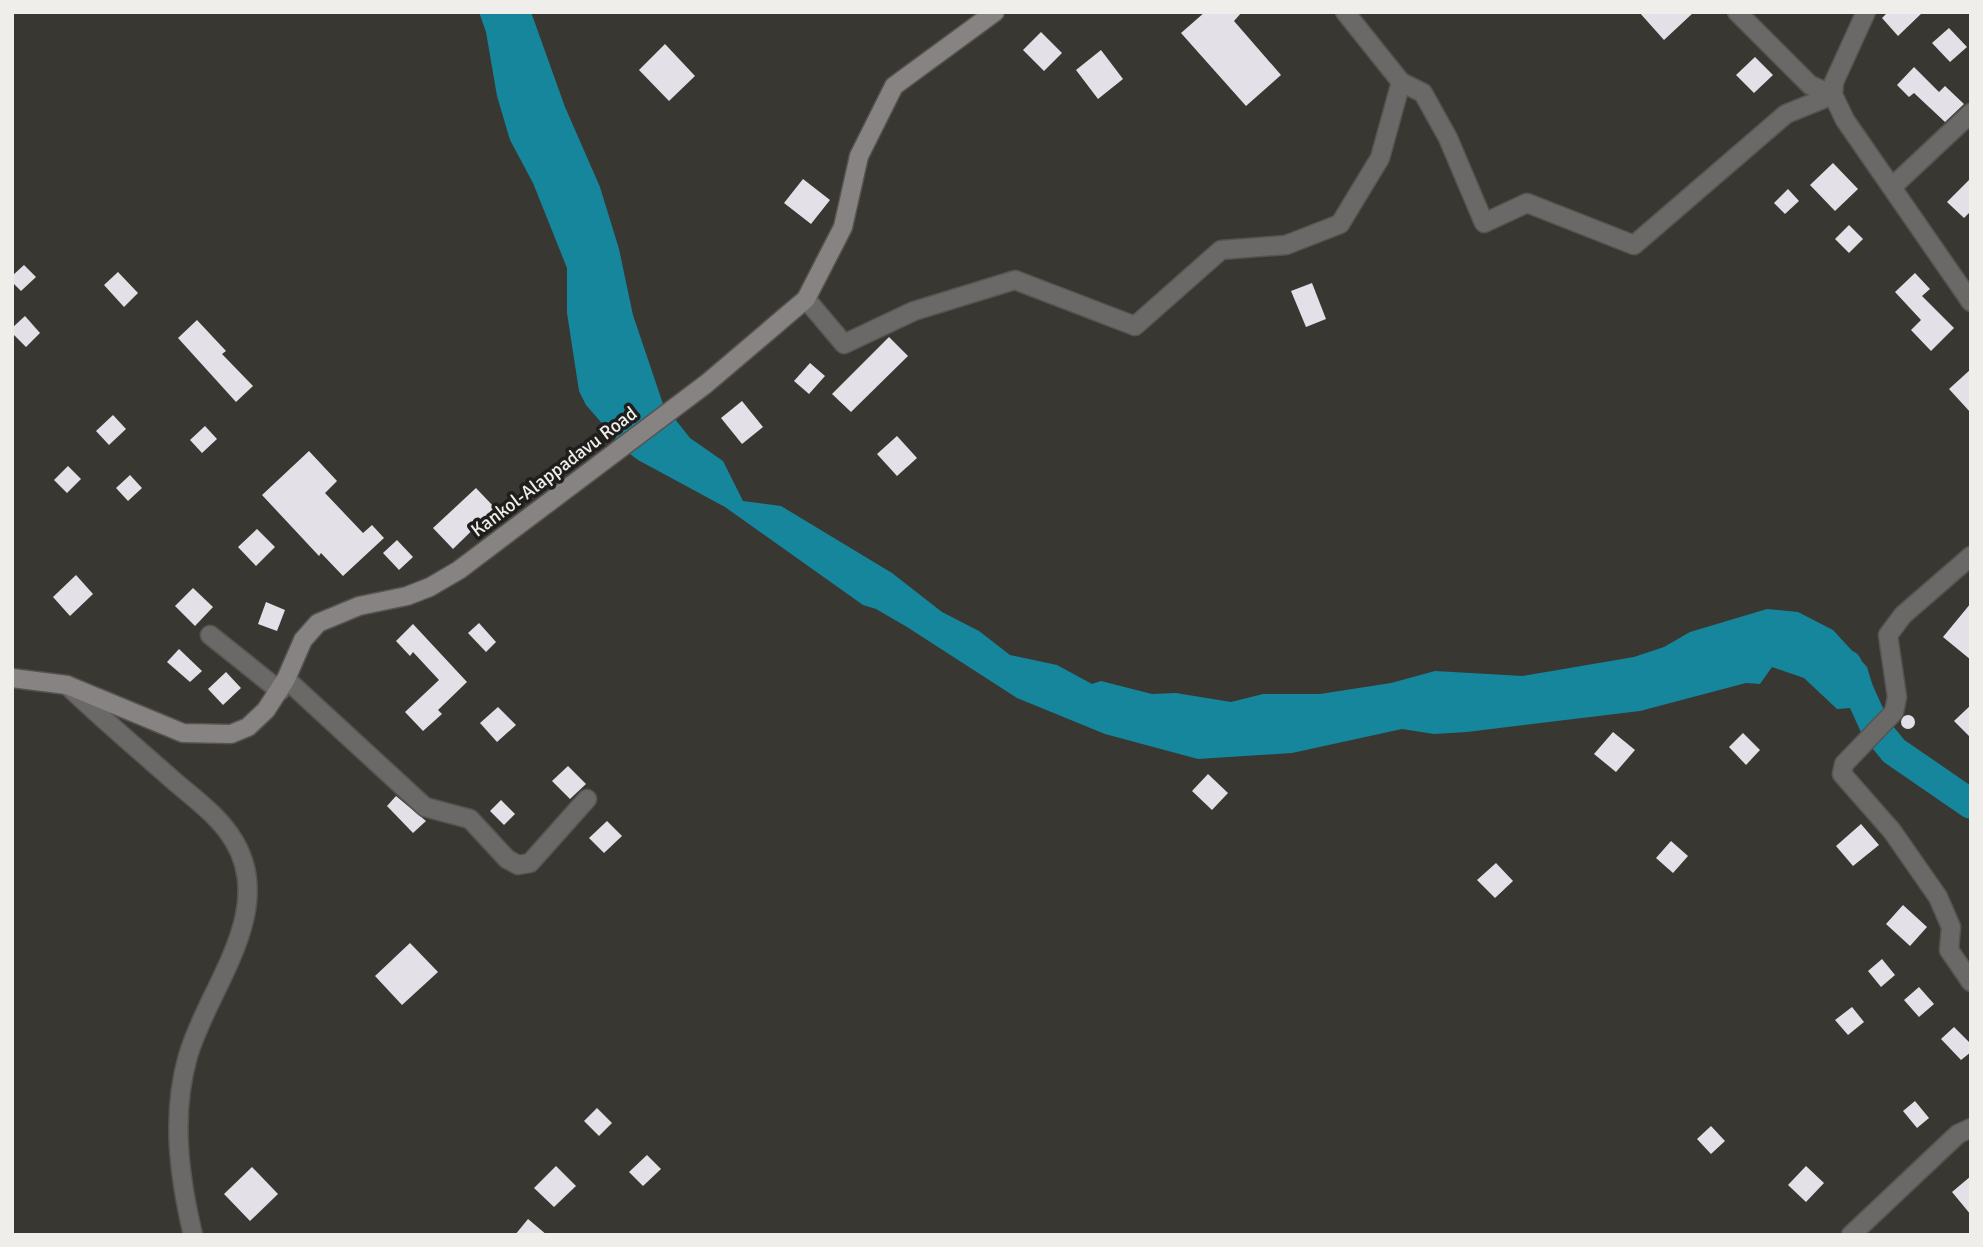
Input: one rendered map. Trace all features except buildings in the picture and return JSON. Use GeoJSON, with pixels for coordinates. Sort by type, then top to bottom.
{"type":"FeatureCollection","features":[{"type":"Feature","properties":{"kind":"main road","name":"Kankol-Alappadavu Road"},"geometry":{"type":"LineString","coordinates":[[12,678],[67,685],[183,733],[231,734],[248,727],[283,685],[303,640],[318,623],[359,606],[407,596],[430,587],[459,570],[706,384],[806,299],[843,227],[859,156],[894,86],[995,12]]}},
{"type":"Feature","properties":{"kind":"street"},"geometry":{"type":"LineString","coordinates":[[1345,12],[1401,82],[1423,93],[1448,138],[1484,223],[1527,203],[1634,246],[1786,114],[1833,95]]}},
{"type":"Feature","properties":{"kind":"street"},"geometry":{"type":"LineString","coordinates":[[1737,12],[1810,85],[1833,95]]}},
{"type":"Feature","properties":{"kind":"street"},"geometry":{"type":"LineString","coordinates":[[1866,12],[1841,61],[1833,95],[1845,120],[1971,302]]}},
{"type":"Feature","properties":{"kind":"street"},"geometry":{"type":"LineString","coordinates":[[806,299],[844,344],[914,311],[1015,280],[1135,326],[1221,250],[1286,245],[1340,223],[1380,158],[1401,82]]}},
{"type":"Feature","properties":{"kind":"street"},"geometry":{"type":"LineString","coordinates":[[1892,187],[1971,113]]}},
{"type":"Feature","properties":{"kind":"street"},"geometry":{"type":"LineString","coordinates":[[1971,556],[1903,615],[1888,635],[1897,697],[1894,712],[1844,764],[1842,774],[1892,831],[1938,897],[1951,927],[1949,950],[1971,982]]}},
{"type":"Feature","properties":{"kind":"street"},"geometry":{"type":"LineString","coordinates":[[210,635],[283,685],[425,807],[470,819],[507,859],[518,865],[530,863],[587,799]]}},
{"type":"Feature","properties":{"kind":"street"},"geometry":{"type":"LineString","coordinates":[[67,685],[211,813],[234,841],[246,870],[247,910],[218,991],[188,1056],[182,1090],[178,1136],[184,1199],[193,1235]]}},
{"type":"Feature","properties":{"kind":"street"},"geometry":{"type":"LineString","coordinates":[[1851,1235],[1958,1134],[1971,1128]]}},
{"type":"Feature","properties":{"kind":"water"},"geometry":{"type":"Polygon","coordinates":[[[479,12],[531,12],[565,107],[600,187],[619,249],[633,315],[663,404],[690,438],[723,461],[743,501],[781,506],[892,573],[942,612],[979,631],[1010,655],[1057,665],[1092,684],[1101,681],[1152,694],[1176,693],[1231,702],[1263,694],[1320,694],[1391,683],[1435,671],[1523,676],[1634,657],[1664,647],[1690,632],[1767,609],[1798,612],[1833,630],[1867,667],[1874,690],[1871,697],[1851,708],[1837,709],[1804,678],[1772,667],[1760,684],[1746,683],[1640,711],[1467,732],[1434,734],[1402,729],[1292,753],[1198,759],[1105,734],[1017,698],[907,627],[876,609],[863,605],[725,507],[638,460],[626,451],[586,405],[579,391],[567,313],[567,268],[533,183],[510,140],[497,96],[486,32],[479,12]]]}},
{"type":"Feature","properties":{"kind":"waterway"},"geometry":{"type":"LineString","coordinates":[[1847,665],[1876,729],[1894,751],[1971,804]]}}]}
